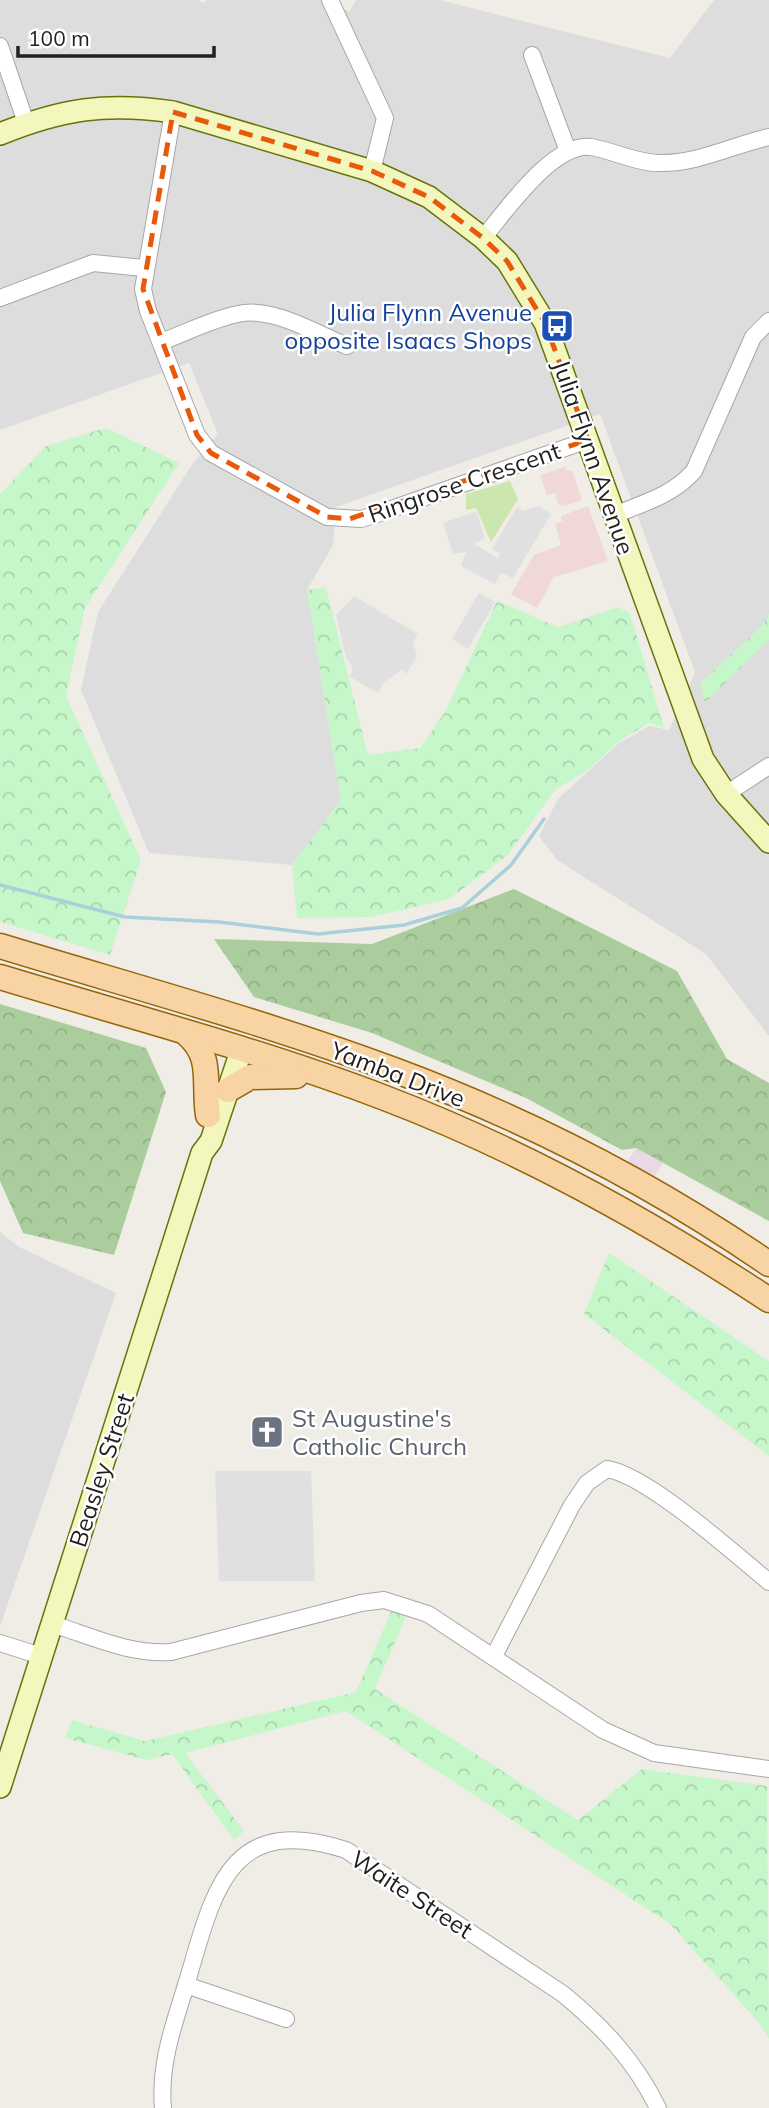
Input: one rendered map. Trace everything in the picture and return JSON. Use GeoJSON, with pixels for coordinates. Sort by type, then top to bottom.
{"type":"FeatureCollection","features":[{"type":"Feature","properties":{"kind":"main road","name":"Yamba Drive"},"geometry":{"type":"LineString","coordinates":[[0,946],[394,1070],[471,1101],[621,1172],[714,1226],[769,1264]]}},
{"type":"Feature","properties":{"kind":"main road"},"geometry":{"type":"LineString","coordinates":[[0,977],[331,1079]]}},
{"type":"Feature","properties":{"kind":"main road"},"geometry":{"type":"LineString","coordinates":[[236,1049],[245,1021]]}},
{"type":"Feature","properties":{"kind":"main road"},"geometry":{"type":"LineString","coordinates":[[187,1034],[196,1042],[207,1064],[208,1115]]}},
{"type":"Feature","properties":{"kind":"main road"},"geometry":{"type":"LineString","coordinates":[[228,1090],[253,1077],[282,1075],[331,1079]]}},
{"type":"Feature","properties":{"kind":"main road","name":"Yamba Drive"},"geometry":{"type":"LineString","coordinates":[[331,1079],[448,1123],[538,1164],[702,1255],[769,1300]]}},
{"type":"Feature","properties":{"kind":"main road"},"geometry":{"type":"LineString","coordinates":[[714,1226],[742,1234],[769,1249]]}},
{"type":"Feature","properties":{"kind":"street"},"geometry":{"type":"LineString","coordinates":[[330,0],[384,118],[372,171]]}},
{"type":"Feature","properties":{"kind":"street"},"geometry":{"type":"LineString","coordinates":[[0,46],[26,124]]}},
{"type":"Feature","properties":{"kind":"street"},"geometry":{"type":"LineString","coordinates":[[532,55],[568,151]]}},
{"type":"Feature","properties":{"kind":"street","name":"Julia Flynn Avenue"},"geometry":{"type":"LineString","coordinates":[[0,134],[88,107],[142,107],[173,112],[372,171],[429,197],[483,238],[507,261],[545,323],[669,672],[703,759],[726,794],[769,842]]}},
{"type":"Feature","properties":{"kind":"street","name":"Ringrose Crescent"},"geometry":{"type":"LineString","coordinates":[[173,112],[144,268],[143,289],[197,435],[211,453],[327,517],[360,519],[588,440]]}},
{"type":"Feature","properties":{"kind":"street"},"geometry":{"type":"LineString","coordinates":[[483,238],[542,169],[568,151],[588,147],[656,163],[682,162],[769,137]]}},
{"type":"Feature","properties":{"kind":"street"},"geometry":{"type":"LineString","coordinates":[[0,298],[93,263],[144,268]]}},
{"type":"Feature","properties":{"kind":"street"},"geometry":{"type":"LineString","coordinates":[[161,342],[237,314],[251,312],[269,315],[347,346]]}},
{"type":"Feature","properties":{"kind":"street"},"geometry":{"type":"LineString","coordinates":[[614,515],[667,494],[683,484],[694,471],[753,338],[769,321]]}},
{"type":"Feature","properties":{"kind":"street"},"geometry":{"type":"LineString","coordinates":[[726,794],[769,766]]}},
{"type":"Feature","properties":{"kind":"street","name":"Beasley Street"},"geometry":{"type":"LineString","coordinates":[[0,1787],[202,1153],[211,1141],[228,1090],[236,1049]]}},
{"type":"Feature","properties":{"kind":"street","name":"Beasley Street"},"geometry":{"type":"LineString","coordinates":[[202,1153],[200,1137],[236,1049]]}},
{"type":"Feature","properties":{"kind":"street"},"geometry":{"type":"LineString","coordinates":[[494,1656],[572,1505],[587,1483],[607,1468],[633,1477],[715,1537],[769,1582]]}},
{"type":"Feature","properties":{"kind":"street"},"geometry":{"type":"LineString","coordinates":[[52,1624],[128,1650],[152,1654],[172,1652],[384,1600],[428,1614],[603,1730],[654,1753],[769,1769]]}},
{"type":"Feature","properties":{"kind":"street"},"geometry":{"type":"LineString","coordinates":[[0,1643],[41,1656]]}},
{"type":"Feature","properties":{"kind":"street","name":"Waite Street"},"geometry":{"type":"LineString","coordinates":[[163,2108],[163,2064],[212,1898],[226,1876],[244,1857],[265,1843],[289,1838],[319,1841],[346,1850],[563,1994],[594,2020],[623,2051],[645,2081],[658,2108]]}},
{"type":"Feature","properties":{"kind":"street"},"geometry":{"type":"LineString","coordinates":[[186,1985],[286,2019]]}},
{"type":"Feature","properties":{"kind":"highlighted area"},"geometry":{"type":"Polygon","coordinates":[[[173,112],[372,171],[429,197],[483,238],[507,261],[545,323],[588,440],[349,519],[327,517],[211,453],[197,435],[143,289],[173,112]]]}},
{"type":"Feature","properties":{"kind":"shaded area"},"geometry":{"type":"Polygon","coordinates":[[[0,0],[198,0],[203,3],[207,0],[331,0],[349,12],[356,0],[440,0],[670,58],[714,0],[769,0],[769,1036],[706,954],[557,860],[539,836],[558,799],[618,744],[649,726],[669,730],[695,672],[600,414],[336,507],[333,545],[307,590],[341,800],[292,865],[149,853],[81,690],[98,612],[193,463],[218,434],[189,363],[0,430],[0,0]]]}},
{"type":"Feature","properties":{"kind":"shaded area"},"geometry":{"type":"Polygon","coordinates":[[[565,467],[567,471],[572,470],[582,500],[563,506],[558,504],[555,493],[547,495],[540,475],[565,467]]]}},
{"type":"Feature","properties":{"kind":"shaded area"},"geometry":{"type":"Polygon","coordinates":[[[539,506],[551,514],[513,578],[501,573],[495,584],[461,566],[466,552],[453,554],[443,523],[476,511],[485,538],[474,544],[498,558],[500,553],[492,549],[517,507],[524,511],[539,506]]]}},
{"type":"Feature","properties":{"kind":"shaded area"},"geometry":{"type":"Polygon","coordinates":[[[588,506],[608,561],[554,577],[537,608],[511,594],[534,555],[561,545],[555,524],[562,521],[561,516],[588,506]]]}},
{"type":"Feature","properties":{"kind":"shaded area"},"geometry":{"type":"Polygon","coordinates":[[[479,593],[495,602],[468,649],[452,639],[479,593]]]}},
{"type":"Feature","properties":{"kind":"shaded area"},"geometry":{"type":"Polygon","coordinates":[[[354,596],[418,634],[413,642],[417,656],[406,674],[402,670],[384,682],[378,693],[350,677],[353,667],[346,658],[336,615],[354,596]]]}},
{"type":"Feature","properties":{"kind":"shaded area"},"geometry":{"type":"Polygon","coordinates":[[[636,1148],[663,1163],[654,1177],[627,1163],[636,1148]]]}},
{"type":"Feature","properties":{"kind":"shaded area"},"geometry":{"type":"Polygon","coordinates":[[[0,1232],[19,1247],[116,1293],[0,1626],[0,1232]]]}},
{"type":"Feature","properties":{"kind":"shaded area"},"geometry":{"type":"Polygon","coordinates":[[[215,1471],[311,1471],[315,1581],[219,1581],[215,1471]]]}},
{"type":"Feature","properties":{"kind":"green space"},"geometry":{"type":"Polygon","coordinates":[[[106,428],[179,463],[85,608],[66,696],[141,860],[110,955],[0,922],[0,494],[46,446],[106,428]]]}},
{"type":"Feature","properties":{"kind":"green space"},"geometry":{"type":"Polygon","coordinates":[[[510,481],[518,499],[491,542],[476,508],[466,510],[466,494],[510,481]]]}},
{"type":"Feature","properties":{"kind":"green space"},"geometry":{"type":"Polygon","coordinates":[[[326,587],[368,755],[420,748],[445,712],[497,601],[558,627],[618,607],[630,613],[664,728],[649,723],[618,742],[588,770],[555,790],[508,855],[449,899],[372,917],[297,918],[292,865],[341,800],[307,590],[326,587]]]}},
{"type":"Feature","properties":{"kind":"green space"},"geometry":{"type":"Polygon","coordinates":[[[769,614],[769,640],[705,703],[700,683],[761,627],[769,614]]]}},
{"type":"Feature","properties":{"kind":"green space"},"geometry":{"type":"Polygon","coordinates":[[[514,889],[677,971],[727,1059],[769,1083],[769,1221],[636,1148],[622,1150],[526,1098],[372,1033],[254,997],[214,939],[372,944],[514,889]]]}},
{"type":"Feature","properties":{"kind":"green space"},"geometry":{"type":"Polygon","coordinates":[[[0,1004],[146,1048],[166,1092],[114,1255],[23,1233],[0,1181],[0,1004]]]}},
{"type":"Feature","properties":{"kind":"green space"},"geometry":{"type":"Polygon","coordinates":[[[609,1253],[769,1361],[769,1456],[584,1314],[609,1253]]]}},
{"type":"Feature","properties":{"kind":"green space"},"geometry":{"type":"Polygon","coordinates":[[[391,1612],[407,1614],[375,1689],[578,1820],[642,1769],[767,1786],[769,2039],[761,2025],[670,1924],[346,1711],[185,1753],[244,1831],[234,1840],[172,1754],[147,1760],[65,1738],[72,1720],[145,1741],[356,1692],[391,1612]]]}},
{"type":"Feature","properties":{"kind":"waterway"},"geometry":{"type":"LineString","coordinates":[[0,885],[125,917],[219,922],[318,934],[404,925],[462,908],[511,865],[544,819]]}},
{"type":"Feature","properties":{"kind":"place","name":"Julia Flynn Avenue opposite Isaacs Shops"},"geometry":{"type":"Point","coordinates":[557,326]}},
{"type":"Feature","properties":{"kind":"place","name":"St Augustine's Catholic Church"},"geometry":{"type":"Point","coordinates":[267,1432]}}]}
